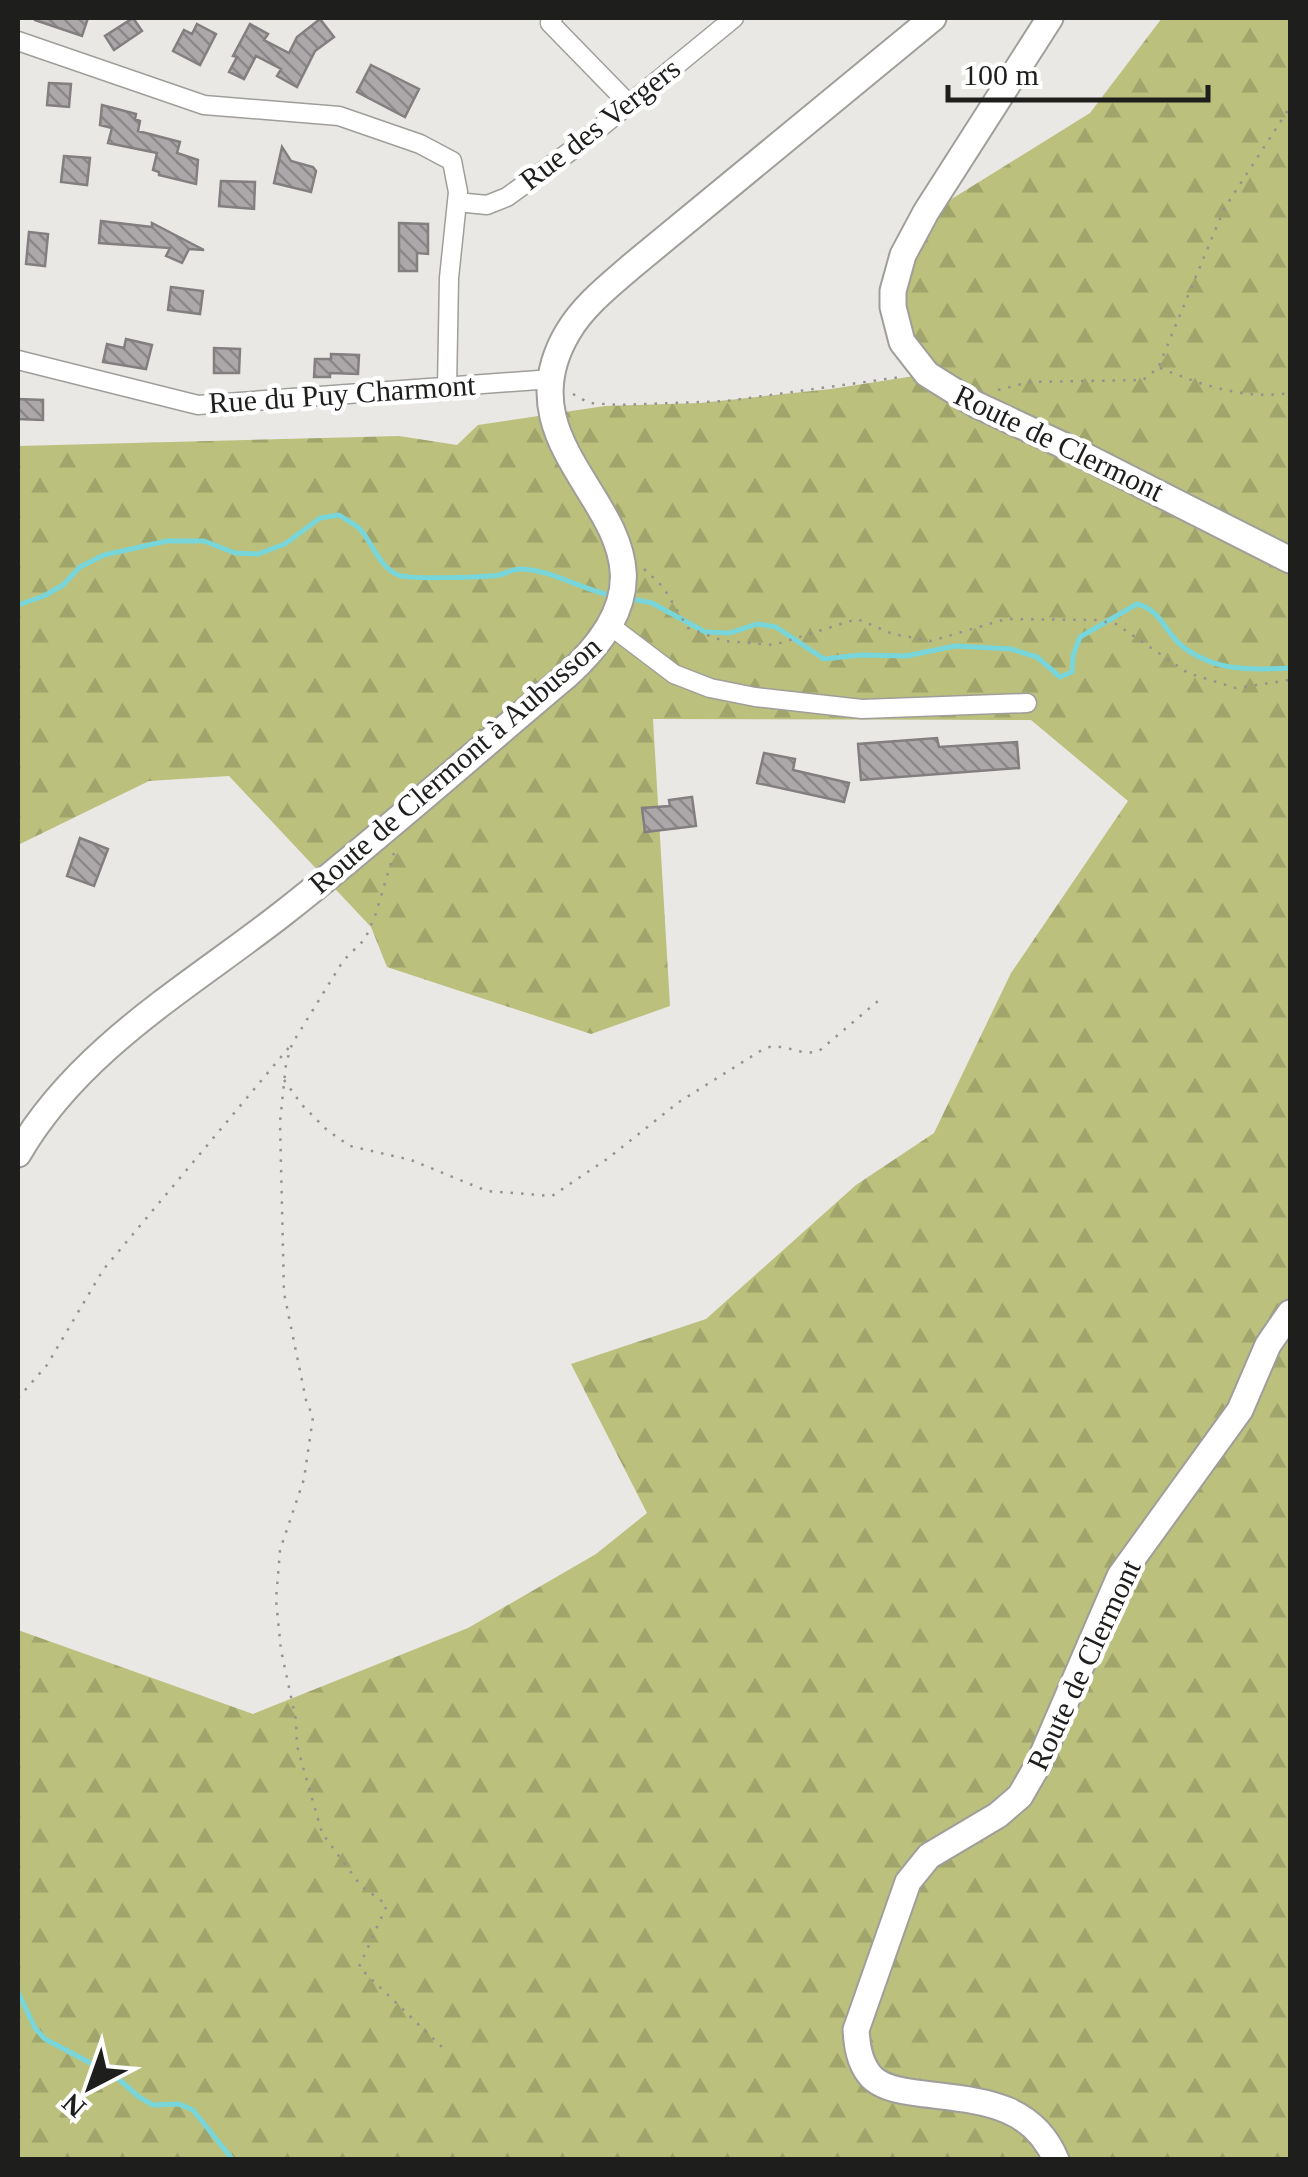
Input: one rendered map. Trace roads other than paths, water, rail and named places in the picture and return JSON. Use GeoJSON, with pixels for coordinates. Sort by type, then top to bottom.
{"type":"FeatureCollection","features":[{"type":"Feature","properties":{"kind":"street"},"geometry":{"type":"LineString","coordinates":[[553,18],[550,24],[628,103]]}},
{"type":"Feature","properties":{"kind":"street","name":"Rue des Vergers"},"geometry":{"type":"LineString","coordinates":[[457,202],[496,204],[580,145],[734,18]]}},
{"type":"Feature","properties":{"kind":"street","name":"Route de Clermont à Aubusson"},"geometry":{"type":"LineString","coordinates":[[18,1154],[46,1109],[88,1064],[336,870],[575,670],[612,627],[624,580],[619,545],[558,435],[552,401],[552,378],[568,332],[605,289],[934,18]]}},
{"type":"Feature","properties":{"kind":"street","name":"Route de Clermont"},"geometry":{"type":"LineString","coordinates":[[1050,18],[903,254],[893,291],[894,321],[908,353],[927,374],[975,404],[1290,560]]}},
{"type":"Feature","properties":{"kind":"street"},"geometry":{"type":"LineString","coordinates":[[18,41],[204,105],[339,116],[420,144],[452,161],[457,174],[457,202],[449,278],[447,388]]}},
{"type":"Feature","properties":{"kind":"street","name":"Rue du Puy Charmont"},"geometry":{"type":"LineString","coordinates":[[18,360],[198,405],[552,378]]}},
{"type":"Feature","properties":{"kind":"street"},"geometry":{"type":"LineString","coordinates":[[612,627],[674,674],[740,694],[862,708],[1027,703]]}},
{"type":"Feature","properties":{"kind":"street","name":"Route de Clermont"},"geometry":{"type":"LineString","coordinates":[[1056,2160],[1033,2124],[1004,2107],[894,2090],[870,2076],[858,2052],[856,2030],[908,1882],[929,1856],[998,1815],[1020,1796],[1039,1763],[1120,1576],[1240,1410],[1268,1346],[1290,1312]]}},
{"type":"Feature","properties":{"kind":"waterway"},"geometry":{"type":"LineString","coordinates":[[18,605],[63,585],[80,567],[104,555],[167,541],[204,541],[235,553],[258,554],[285,544],[320,518],[339,515],[359,528],[381,561],[398,575],[480,577],[521,569],[610,595]]}},
{"type":"Feature","properties":{"kind":"waterway"},"geometry":{"type":"LineString","coordinates":[[626,598],[652,603],[705,632],[730,633],[757,624],[776,627],[824,659],[906,656],[955,646],[1011,649],[1037,657],[1060,677],[1072,672],[1080,637],[1137,604],[1157,616],[1182,646],[1207,661],[1248,669],[1290,668]]}},
{"type":"Feature","properties":{"kind":"waterway"},"geometry":{"type":"LineString","coordinates":[[18,1992],[35,2028],[45,2039],[115,2076],[153,2105],[179,2104],[193,2110],[233,2160]]}}]}
